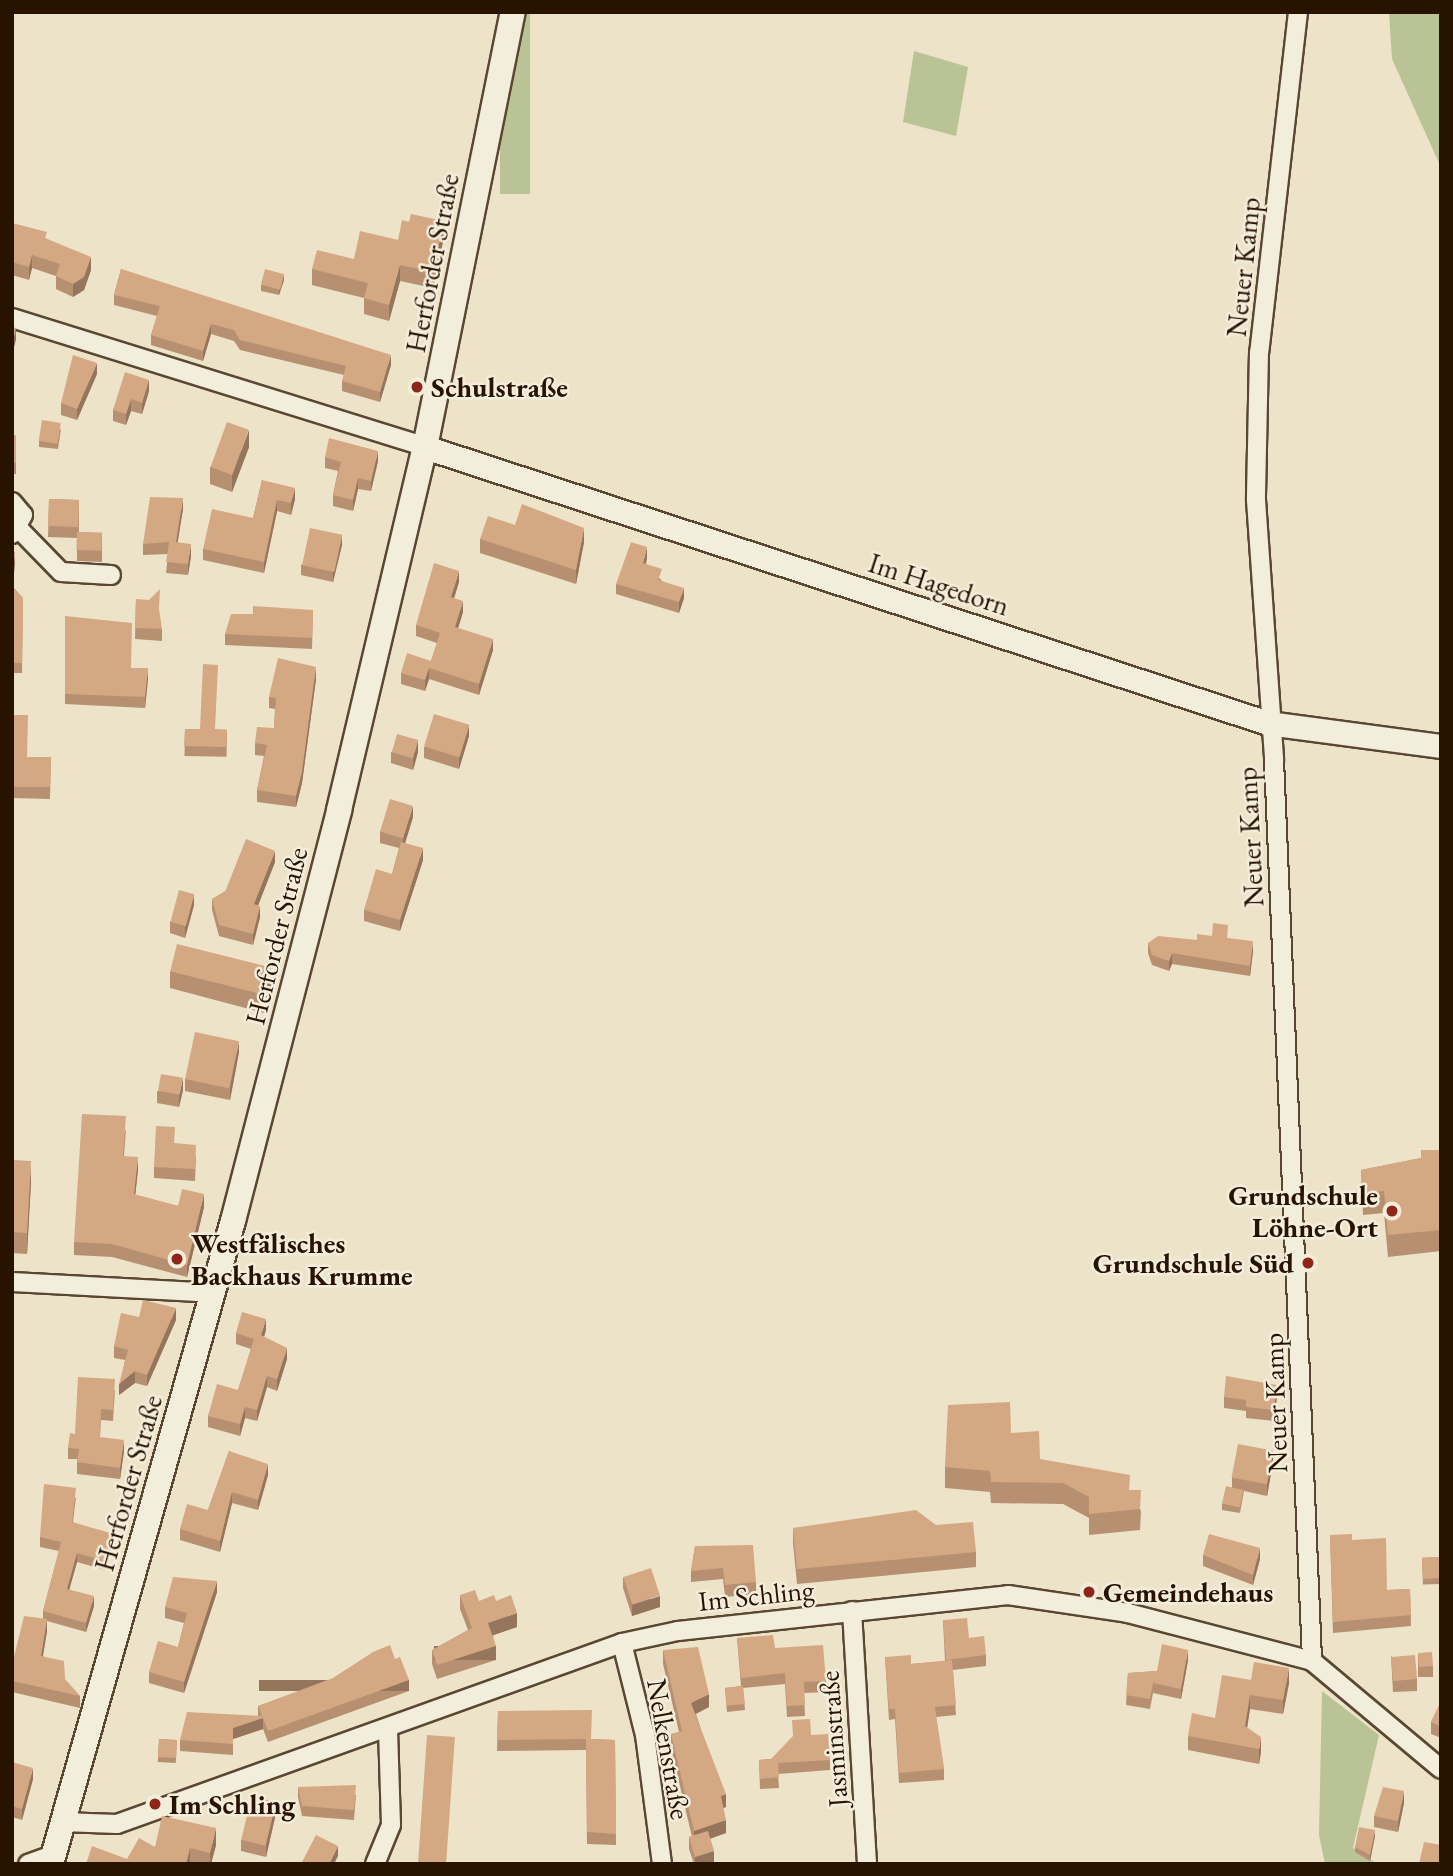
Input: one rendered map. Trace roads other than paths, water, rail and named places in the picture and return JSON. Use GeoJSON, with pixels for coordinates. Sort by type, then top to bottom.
{"type":"FeatureCollection","features":[{"type":"Feature","properties":{"kind":"main road","name":"Herforder Straße"},"geometry":{"type":"LineString","coordinates":[[52,1860],[212,1293],[336,824],[425,447],[513,12]]}},
{"type":"Feature","properties":{"kind":"street","name":"Neuer Kamp"},"geometry":{"type":"LineString","coordinates":[[1298,12],[1259,352],[1256,500],[1312,1661]]}},
{"type":"Feature","properties":{"kind":"street"},"geometry":{"type":"LineString","coordinates":[[12,318],[425,447]]}},
{"type":"Feature","properties":{"kind":"street","name":"Im Hagedorn"},"geometry":{"type":"LineString","coordinates":[[425,447],[1268,723],[1441,746]]}},
{"type":"Feature","properties":{"kind":"street"},"geometry":{"type":"LineString","coordinates":[[12,502],[23,515],[16,532],[61,572],[111,575]]}},
{"type":"Feature","properties":{"kind":"street"},"geometry":{"type":"LineString","coordinates":[[12,1282],[212,1293]]}},
{"type":"Feature","properties":{"kind":"street","name":"Im Schling"},"geometry":{"type":"LineString","coordinates":[[62,1822],[117,1824],[388,1731],[622,1643],[678,1630],[1008,1595],[1128,1613],[1312,1661],[1441,1769]]}},
{"type":"Feature","properties":{"kind":"street","name":"Jasminstraße"},"geometry":{"type":"LineString","coordinates":[[852,1611],[867,1864]]}},
{"type":"Feature","properties":{"kind":"street","name":"Nelkenstraße"},"geometry":{"type":"LineString","coordinates":[[622,1643],[645,1735],[662,1864]]}},
{"type":"Feature","properties":{"kind":"street"},"geometry":{"type":"LineString","coordinates":[[375,1864],[391,1825],[388,1731]]}},
{"type":"Feature","properties":{"kind":"street"},"geometry":{"type":"LineString","coordinates":[[28,1864],[52,1860]]}},
{"type":"Feature","properties":{"kind":"place","name":"Schulstraße"},"geometry":{"type":"Point","coordinates":[417,387]}},
{"type":"Feature","properties":{"kind":"place","name":"Grundschule Löhne-Ort"},"geometry":{"type":"Point","coordinates":[1392,1211]}},
{"type":"Feature","properties":{"kind":"place","name":"Westfälisches Backhaus Krumme"},"geometry":{"type":"Point","coordinates":[177,1259]}},
{"type":"Feature","properties":{"kind":"place","name":"Grundschule Süd"},"geometry":{"type":"Point","coordinates":[1308,1263]}},
{"type":"Feature","properties":{"kind":"place","name":"Gemeindehaus"},"geometry":{"type":"Point","coordinates":[1089,1592]}},
{"type":"Feature","properties":{"kind":"place","name":"Im Schling"},"geometry":{"type":"Point","coordinates":[155,1804]}}]}
